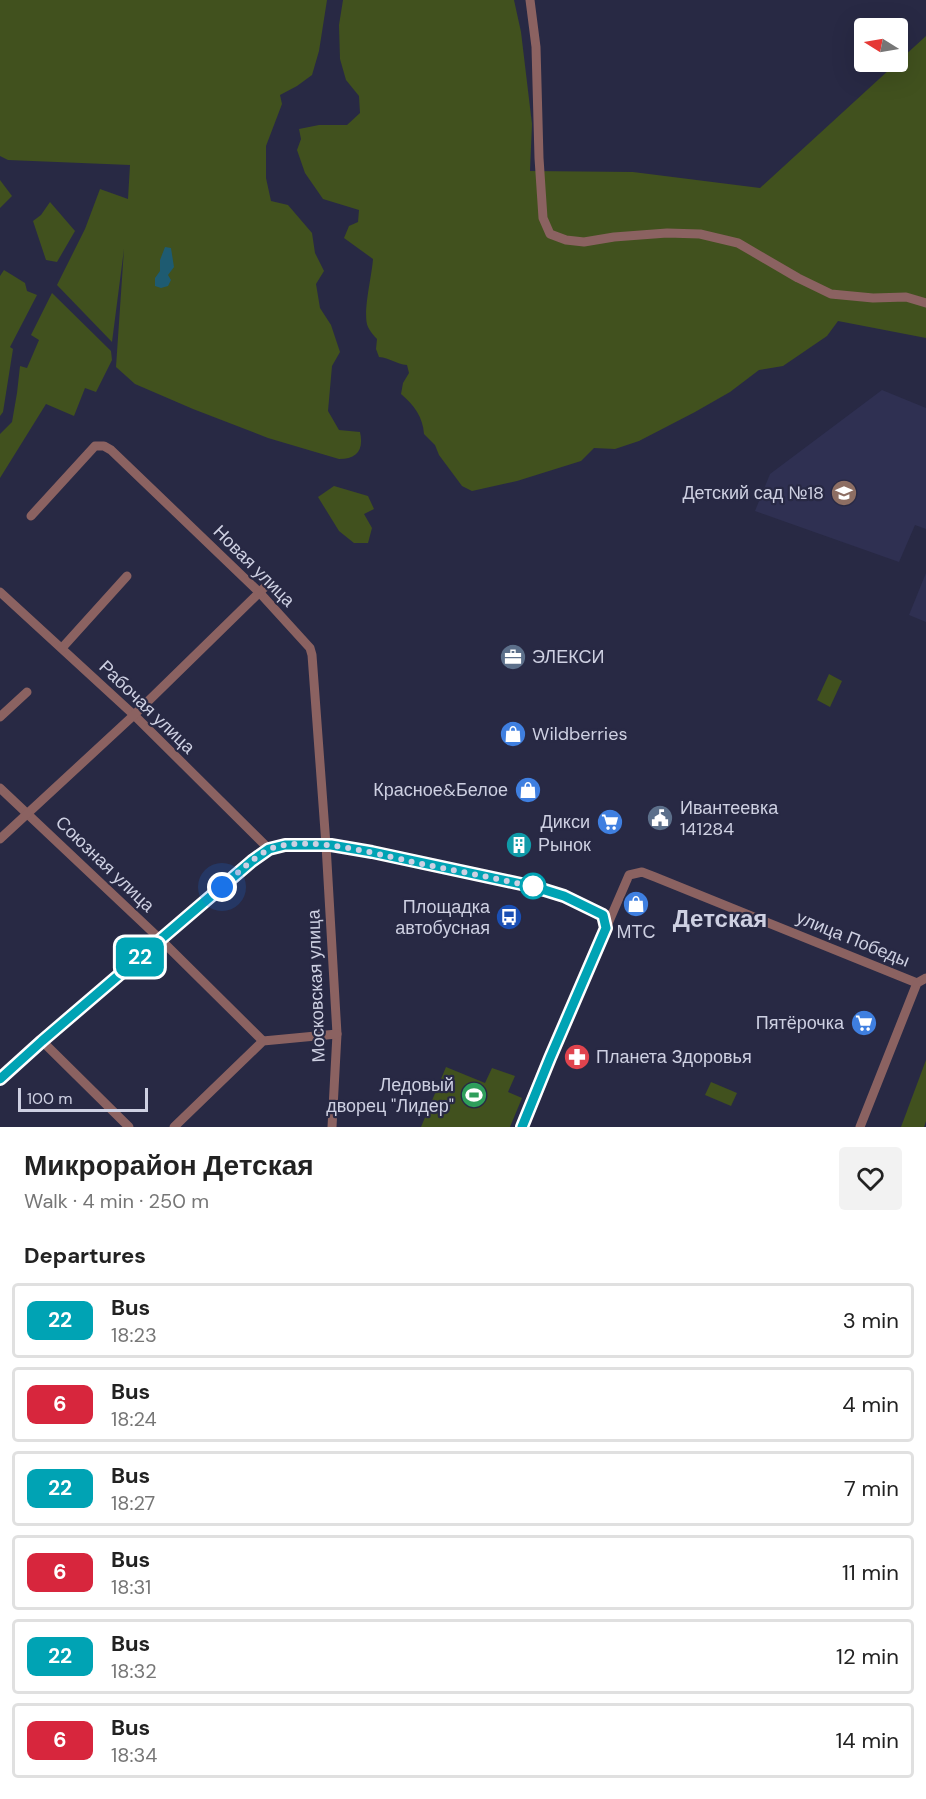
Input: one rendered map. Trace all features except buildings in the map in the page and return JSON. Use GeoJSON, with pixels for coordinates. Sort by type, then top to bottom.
{"type":"FeatureCollection","features":[{"type":"Feature","properties":{"kind":"street"},"geometry":{"type":"LineString","coordinates":[[530,0],[536,47],[543,219],[550,234],[566,240],[584,242],[667,233],[700,234],[738,243],[798,278],[831,294],[873,298],[906,297],[926,303]]}},
{"type":"Feature","properties":{"kind":"street","name":"Новая улица"},"geometry":{"type":"LineString","coordinates":[[31,516],[96,446],[105,446],[259,592],[306,643],[312,655],[326,845]]}},
{"type":"Feature","properties":{"kind":"street"},"geometry":{"type":"LineString","coordinates":[[62,648],[127,576]]}},
{"type":"Feature","properties":{"kind":"street"},"geometry":{"type":"LineString","coordinates":[[0,839],[134,715],[267,585]]}},
{"type":"Feature","properties":{"kind":"street","name":"Рабочая улица"},"geometry":{"type":"LineString","coordinates":[[0,592],[134,715],[269,849]]}},
{"type":"Feature","properties":{"kind":"street"},"geometry":{"type":"LineString","coordinates":[[0,717],[27,692]]}},
{"type":"Feature","properties":{"kind":"street","name":"Союзная улица"},"geometry":{"type":"LineString","coordinates":[[0,788],[161,940],[263,1041]]}},
{"type":"Feature","properties":{"kind":"street"},"geometry":{"type":"LineString","coordinates":[[0,1079],[252,861],[269,849],[285,845],[326,845],[372,852],[550,891],[603,915],[606,928]]}},
{"type":"Feature","properties":{"kind":"street","name":"Московская улица"},"geometry":{"type":"LineString","coordinates":[[326,845],[337,1034],[332,1127]]}},
{"type":"Feature","properties":{"kind":"street","name":"улица Победы"},"geometry":{"type":"LineString","coordinates":[[522,1127],[629,874],[642,872],[917,983]]}},
{"type":"Feature","properties":{"kind":"street"},"geometry":{"type":"LineString","coordinates":[[860,1127],[917,983],[926,978]]}},
{"type":"Feature","properties":{"kind":"street"},"geometry":{"type":"LineString","coordinates":[[174,1127],[263,1041],[337,1034]]}},
{"type":"Feature","properties":{"kind":"street"},"geometry":{"type":"LineString","coordinates":[[42,1041],[129,1127]]}},
{"type":"Feature","properties":{"kind":"shaded area"},"geometry":{"type":"Polygon","coordinates":[[[165,247],[171,248],[174,267],[168,275],[171,280],[168,286],[161,288],[155,286],[155,278],[160,271],[160,260],[165,247]]]}},
{"type":"Feature","properties":{"kind":"shaded area","name":"Детский сад №18"},"geometry":{"type":"Polygon","coordinates":[[[882,390],[926,408],[926,529],[915,525],[899,562],[755,511],[770,474],[882,390]]]}},
{"type":"Feature","properties":{"kind":"shaded area"},"geometry":{"type":"Polygon","coordinates":[[[926,573],[926,622],[909,615],[926,573]]]}},
{"type":"Feature","properties":{"kind":"green space"},"geometry":{"type":"Polygon","coordinates":[[[0,0],[327,0],[319,51],[312,75],[280,95],[282,104],[266,146],[266,178],[271,201],[288,205],[312,233],[315,253],[324,271],[316,284],[320,308],[331,325],[340,352],[332,366],[328,411],[339,430],[360,432],[361,444],[355,455],[339,459],[268,438],[135,384],[116,367],[124,249],[112,342],[57,285],[85,229],[100,189],[128,199],[130,165],[8,160],[0,156],[0,0]]]}},
{"type":"Feature","properties":{"kind":"green space"},"geometry":{"type":"Polygon","coordinates":[[[343,0],[514,0],[521,32],[532,124],[530,171],[633,172],[760,188],[887,72],[908,72],[908,52],[926,36],[926,338],[838,321],[827,336],[783,366],[759,370],[730,392],[639,441],[615,449],[594,448],[581,461],[517,481],[472,491],[462,486],[439,455],[435,445],[424,434],[417,412],[401,394],[403,383],[409,373],[407,365],[379,357],[376,349],[377,339],[366,321],[373,259],[344,238],[349,226],[358,222],[359,210],[323,199],[305,173],[297,150],[301,139],[299,129],[319,125],[347,125],[360,113],[359,96],[346,80],[340,59],[339,25],[343,0]]]}},
{"type":"Feature","properties":{"kind":"green space"},"geometry":{"type":"Polygon","coordinates":[[[0,180],[12,196],[0,208],[0,180]]]}},
{"type":"Feature","properties":{"kind":"green space"},"geometry":{"type":"Polygon","coordinates":[[[50,202],[75,231],[57,262],[46,260],[33,221],[41,215],[50,202]]]}},
{"type":"Feature","properties":{"kind":"green space"},"geometry":{"type":"Polygon","coordinates":[[[4,270],[25,283],[27,291],[37,295],[10,347],[13,349],[3,412],[0,416],[0,276],[4,270]]]}},
{"type":"Feature","properties":{"kind":"green space"},"geometry":{"type":"Polygon","coordinates":[[[52,293],[111,351],[112,360],[96,392],[85,388],[74,416],[46,404],[0,478],[0,434],[12,422],[20,366],[27,368],[39,340],[31,335],[52,293]]]}},
{"type":"Feature","properties":{"kind":"green space"},"geometry":{"type":"Polygon","coordinates":[[[334,486],[368,496],[374,509],[364,514],[372,528],[368,543],[354,543],[339,531],[318,497],[334,486]]]}},
{"type":"Feature","properties":{"kind":"green space"},"geometry":{"type":"Polygon","coordinates":[[[829,674],[842,681],[830,707],[817,700],[829,674]]]}},
{"type":"Feature","properties":{"kind":"green space"},"geometry":{"type":"Polygon","coordinates":[[[926,1060],[926,1121],[924,1127],[901,1127],[926,1060]]]}},
{"type":"Feature","properties":{"kind":"green space","name":"Ледовый дворец \"Лидер\""},"geometry":{"type":"Polygon","coordinates":[[[446,1067],[485,1083],[492,1068],[515,1076],[508,1092],[522,1098],[510,1127],[421,1127],[446,1067]]]}},
{"type":"Feature","properties":{"kind":"green space"},"geometry":{"type":"Polygon","coordinates":[[[711,1082],[737,1093],[731,1106],[705,1095],[711,1082]]]}},
{"type":"Feature","properties":{"kind":"bus line","name":"22"},"geometry":{"type":"LineString","coordinates":[[0,1079],[252,861],[269,849],[285,845],[331,845],[535,887],[564,896],[603,915],[606,928],[522,1127]]}},
{"type":"Feature","properties":{"kind":"place","name":"Детский сад №18"},"geometry":{"type":"Point","coordinates":[844,493]}},
{"type":"Feature","properties":{"kind":"place","name":"ЭЛЕКСИ"},"geometry":{"type":"Point","coordinates":[513,657]}},
{"type":"Feature","properties":{"kind":"place","name":"Wildberries"},"geometry":{"type":"Point","coordinates":[513,734]}},
{"type":"Feature","properties":{"kind":"place","name":"Красное&Белое"},"geometry":{"type":"Point","coordinates":[528,790]}},
{"type":"Feature","properties":{"kind":"place","name":"Ивантеевка 141284"},"geometry":{"type":"Point","coordinates":[660,818]}},
{"type":"Feature","properties":{"kind":"place","name":"Дикси"},"geometry":{"type":"Point","coordinates":[610,822]}},
{"type":"Feature","properties":{"kind":"place","name":"Рынок"},"geometry":{"type":"Point","coordinates":[519,845]}},
{"type":"Feature","properties":{"kind":"place","name":"МТС"},"geometry":{"type":"Point","coordinates":[636,904]}},
{"type":"Feature","properties":{"kind":"place","name":"Площадка автобусная"},"geometry":{"type":"Point","coordinates":[509,917]}},
{"type":"Feature","properties":{"kind":"place","name":"Пятёрочка"},"geometry":{"type":"Point","coordinates":[864,1023]}},
{"type":"Feature","properties":{"kind":"place","name":"Планета Здоровья"},"geometry":{"type":"Point","coordinates":[577,1057]}},
{"type":"Feature","properties":{"kind":"place","name":"Ледовый дворец \"Лидер\""},"geometry":{"type":"Point","coordinates":[474,1095]}},
{"type":"Feature","properties":{"kind":"district","name":"Детская"},"geometry":{"type":"Point","coordinates":[720,919]}},
{"type":"Feature","properties":{"kind":"route"},"geometry":{"type":"LineString","coordinates":[[222,887],[269,849],[285,845],[310,844],[372,852],[535,887],[533,886]]}}]}
